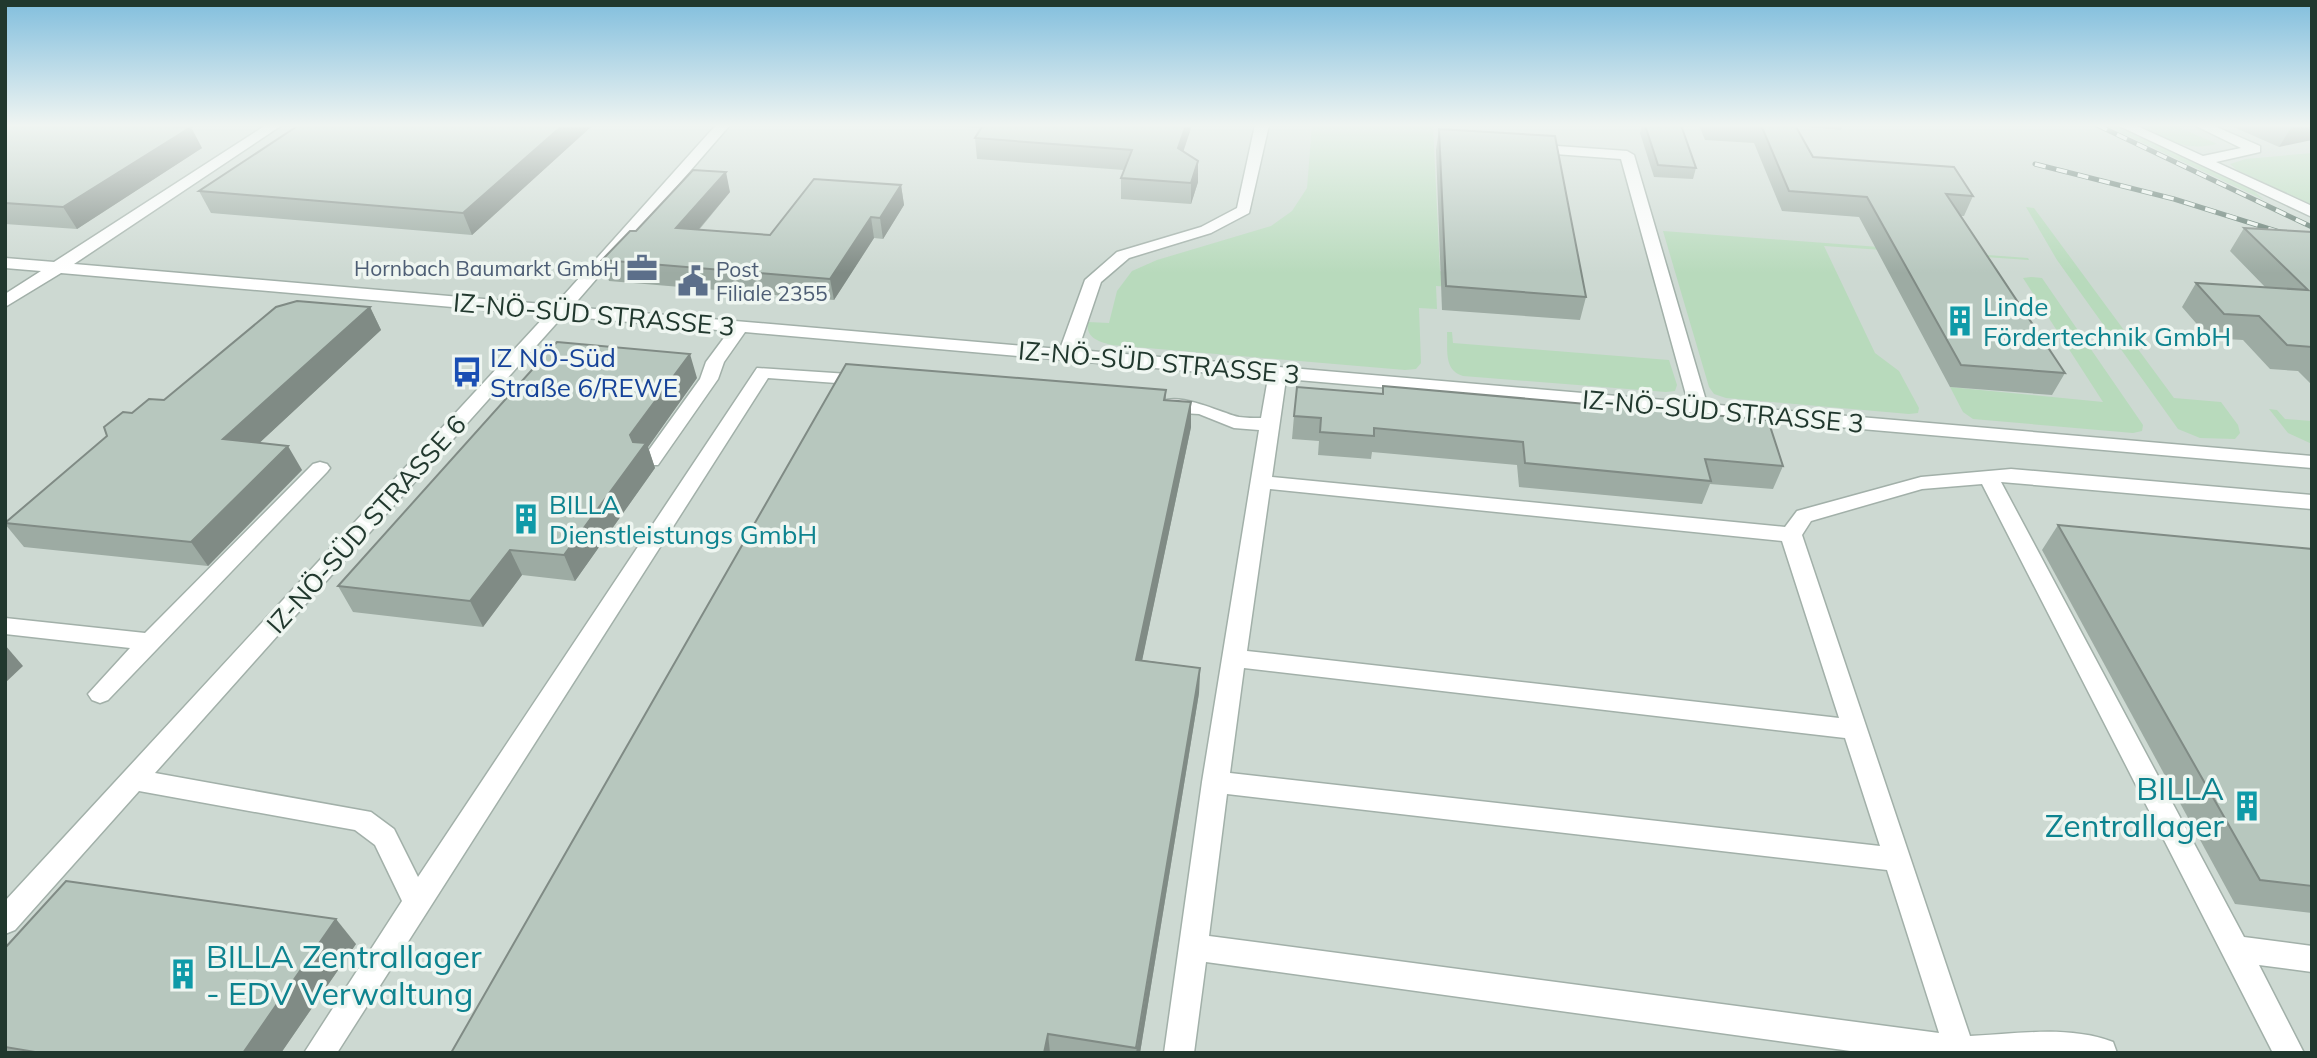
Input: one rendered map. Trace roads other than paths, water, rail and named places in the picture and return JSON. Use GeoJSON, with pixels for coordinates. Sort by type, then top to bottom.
{"type":"FeatureCollection","features":[{"type":"Feature","properties":{"kind":"street"},"geometry":{"type":"LineString","coordinates":[[5,302],[199,174]]}},
{"type":"Feature","properties":{"kind":"street","name":"IZ-NÖ-SÜD STRASSE 6"},"geometry":{"type":"LineString","coordinates":[[5,921],[559,311],[679,174]]}},
{"type":"Feature","properties":{"kind":"street"},"geometry":{"type":"LineString","coordinates":[[1067,355],[1093,280],[1123,255],[1206,230],[1244,210],[1252,174]]}},
{"type":"Feature","properties":{"kind":"street"},"geometry":{"type":"LineString","coordinates":[[1633,174],[1699,408]]}},
{"type":"Feature","properties":{"kind":"street"},"geometry":{"type":"LineString","coordinates":[[2231,174],[2312,212]]}},
{"type":"Feature","properties":{"kind":"street","name":"IZ-NÖ-SÜD STRASSE 3"},"geometry":{"type":"LineString","coordinates":[[5,263],[2312,462]]}},
{"type":"Feature","properties":{"kind":"street"},"geometry":{"type":"LineString","coordinates":[[651,461],[709,379],[715,362],[740,327]]}},
{"type":"Feature","properties":{"kind":"street"},"geometry":{"type":"LineString","coordinates":[[318,1053],[763,372],[887,382]]}},
{"type":"Feature","properties":{"kind":"street"},"geometry":{"type":"LineString","coordinates":[[1179,1053],[1216,782],[1278,372]]}},
{"type":"Feature","properties":{"kind":"street"},"geometry":{"type":"LineString","coordinates":[[1147,404],[1202,409],[1234,422],[1270,425]]}},
{"type":"Feature","properties":{"kind":"street"},"geometry":{"type":"LineString","coordinates":[[100,694],[320,468]]}},
{"type":"Feature","properties":{"kind":"street"},"geometry":{"type":"LineString","coordinates":[[1791,535],[1804,516],[1921,483],[2011,475],[2312,502]]}},
{"type":"Feature","properties":{"kind":"street"},"geometry":{"type":"LineString","coordinates":[[1988,477],[2290,1053]]}},
{"type":"Feature","properties":{"kind":"street"},"geometry":{"type":"LineString","coordinates":[[1260,482],[1791,535]]}},
{"type":"Feature","properties":{"kind":"street"},"geometry":{"type":"LineString","coordinates":[[1791,535],[1961,1051]]}},
{"type":"Feature","properties":{"kind":"street"},"geometry":{"type":"LineString","coordinates":[[5,625],[149,642]]}},
{"type":"Feature","properties":{"kind":"street"},"geometry":{"type":"LineString","coordinates":[[1234,659],[1854,729]]}},
{"type":"Feature","properties":{"kind":"street"},"geometry":{"type":"LineString","coordinates":[[133,780],[362,820],[385,837],[417,903]]}},
{"type":"Feature","properties":{"kind":"street"},"geometry":{"type":"LineString","coordinates":[[1216,782],[1898,860]]}},
{"type":"Feature","properties":{"kind":"street"},"geometry":{"type":"LineString","coordinates":[[1193,947],[1961,1051],[2056,1047],[2102,1053]]}},
{"type":"Feature","properties":{"kind":"street"},"geometry":{"type":"LineString","coordinates":[[2235,949],[2312,959]]}},
{"type":"Feature","properties":{"kind":"railway"},"geometry":{"type":"LineString","coordinates":[[2076,174],[2174,199],[2312,242]]}},
{"type":"Feature","properties":{"kind":"railway"},"geometry":{"type":"LineString","coordinates":[[2201,174],[2312,227]]}},
{"type":"Feature","properties":{"kind":"place","name":"Hornbach Baumarkt GmbH"},"geometry":{"type":"Point","coordinates":[642,268]}},
{"type":"Feature","properties":{"kind":"place","name":"Post Filiale 2355"},"geometry":{"type":"Point","coordinates":[693,281]}},
{"type":"Feature","properties":{"kind":"place","name":"Linde Fördertechnik GmbH"},"geometry":{"type":"Point","coordinates":[1960,321]}},
{"type":"Feature","properties":{"kind":"place","name":"IZ NÖ-Süd Straße 6/REWE"},"geometry":{"type":"Point","coordinates":[467,372]}},
{"type":"Feature","properties":{"kind":"place","name":"BILLA Dienstleistungs GmbH"},"geometry":{"type":"Point","coordinates":[526,519]}},
{"type":"Feature","properties":{"kind":"place","name":"BILLA Zentrallager"},"geometry":{"type":"Point","coordinates":[2247,806]}},
{"type":"Feature","properties":{"kind":"place","name":"BILLA Zentrallager - EDV Verwaltung"},"geometry":{"type":"Point","coordinates":[183,974]}}]}
